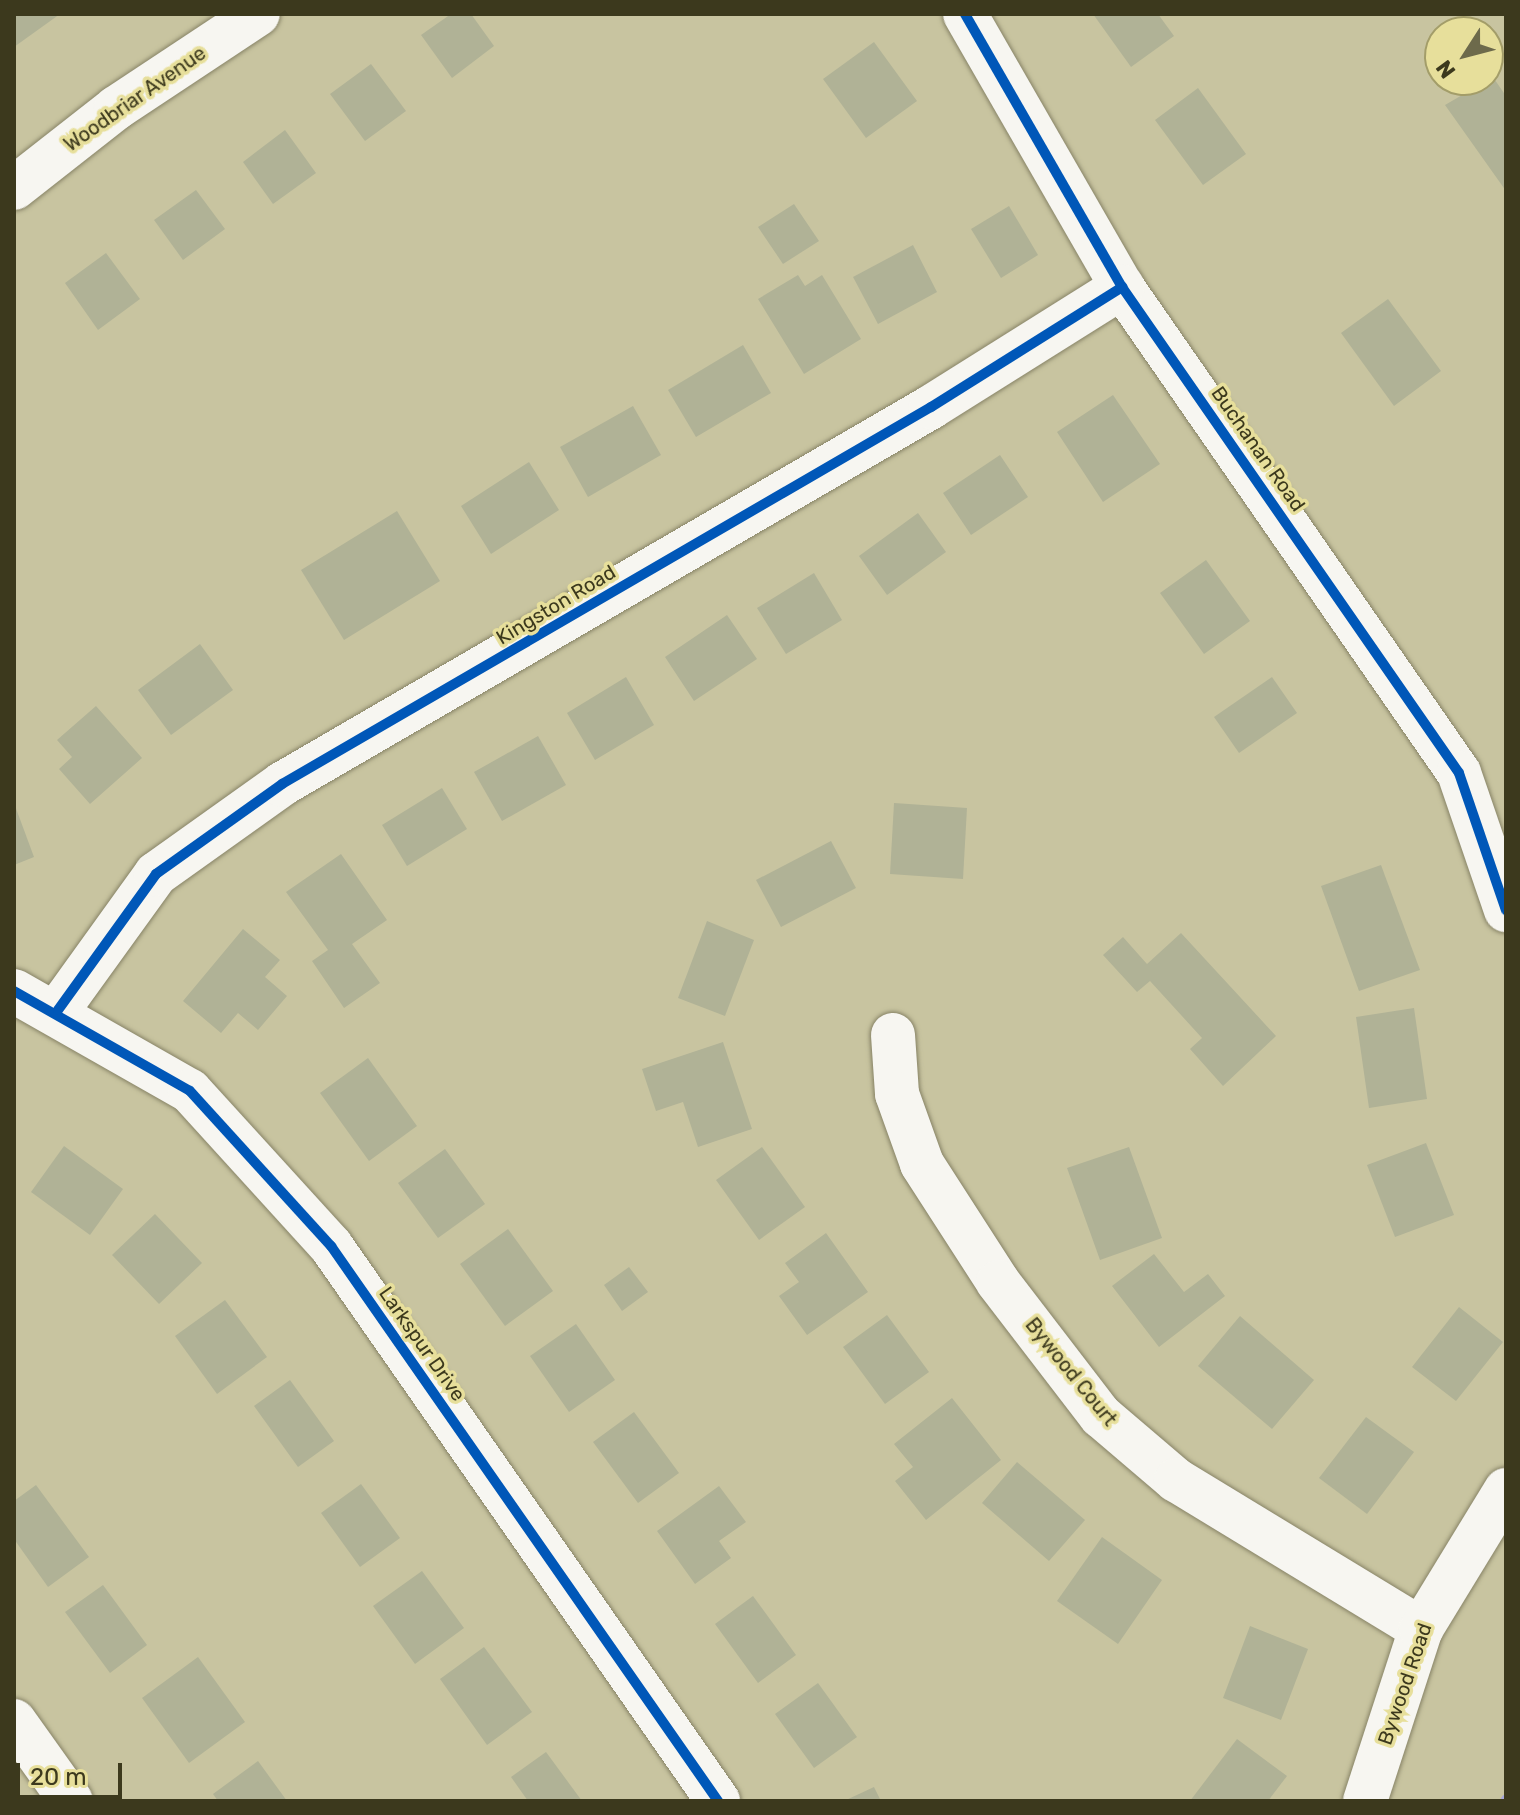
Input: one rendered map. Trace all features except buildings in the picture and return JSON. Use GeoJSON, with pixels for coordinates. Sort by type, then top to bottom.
{"type":"FeatureCollection","features":[{"type":"Feature","properties":{"kind":"street","name":"Woodbriar Avenue"},"geometry":{"type":"LineString","coordinates":[[14,188],[116,108],[258,14]]}},
{"type":"Feature","properties":{"kind":"street","name":"Buchanan Road"},"geometry":{"type":"LineString","coordinates":[[965,14],[1122,287],[1445,752],[1479,821],[1506,910]]}},
{"type":"Feature","properties":{"kind":"street","name":"Kingston Road"},"geometry":{"type":"LineString","coordinates":[[58,1010],[156,874],[282,784],[931,407],[1122,287]]}},
{"type":"Feature","properties":{"kind":"street","name":"Larkspur Drive"},"geometry":{"type":"LineString","coordinates":[[14,991],[58,1010],[190,1091],[331,1246],[718,1801]]}},
{"type":"Feature","properties":{"kind":"street","name":"Bywood Court"},"geometry":{"type":"LineString","coordinates":[[893,1035],[897,1094],[922,1164],[998,1282],[1101,1416],[1176,1480],[1421,1629]]}},
{"type":"Feature","properties":{"kind":"street","name":"Bywood Road"},"geometry":{"type":"LineString","coordinates":[[1365,1801],[1421,1629],[1506,1490]]}},
{"type":"Feature","properties":{"kind":"street"},"geometry":{"type":"LineString","coordinates":[[14,1722],[71,1801]]}},
{"type":"Feature","properties":{"kind":"cycle path"},"geometry":{"type":"LineString","coordinates":[[965,14],[1122,287],[1459,773],[1506,910]]}},
{"type":"Feature","properties":{"kind":"cycle path"},"geometry":{"type":"LineString","coordinates":[[58,1010],[156,874],[282,784],[931,407],[1122,287]]}},
{"type":"Feature","properties":{"kind":"cycle path"},"geometry":{"type":"LineString","coordinates":[[14,991],[190,1091],[331,1246],[718,1801]]}}]}
